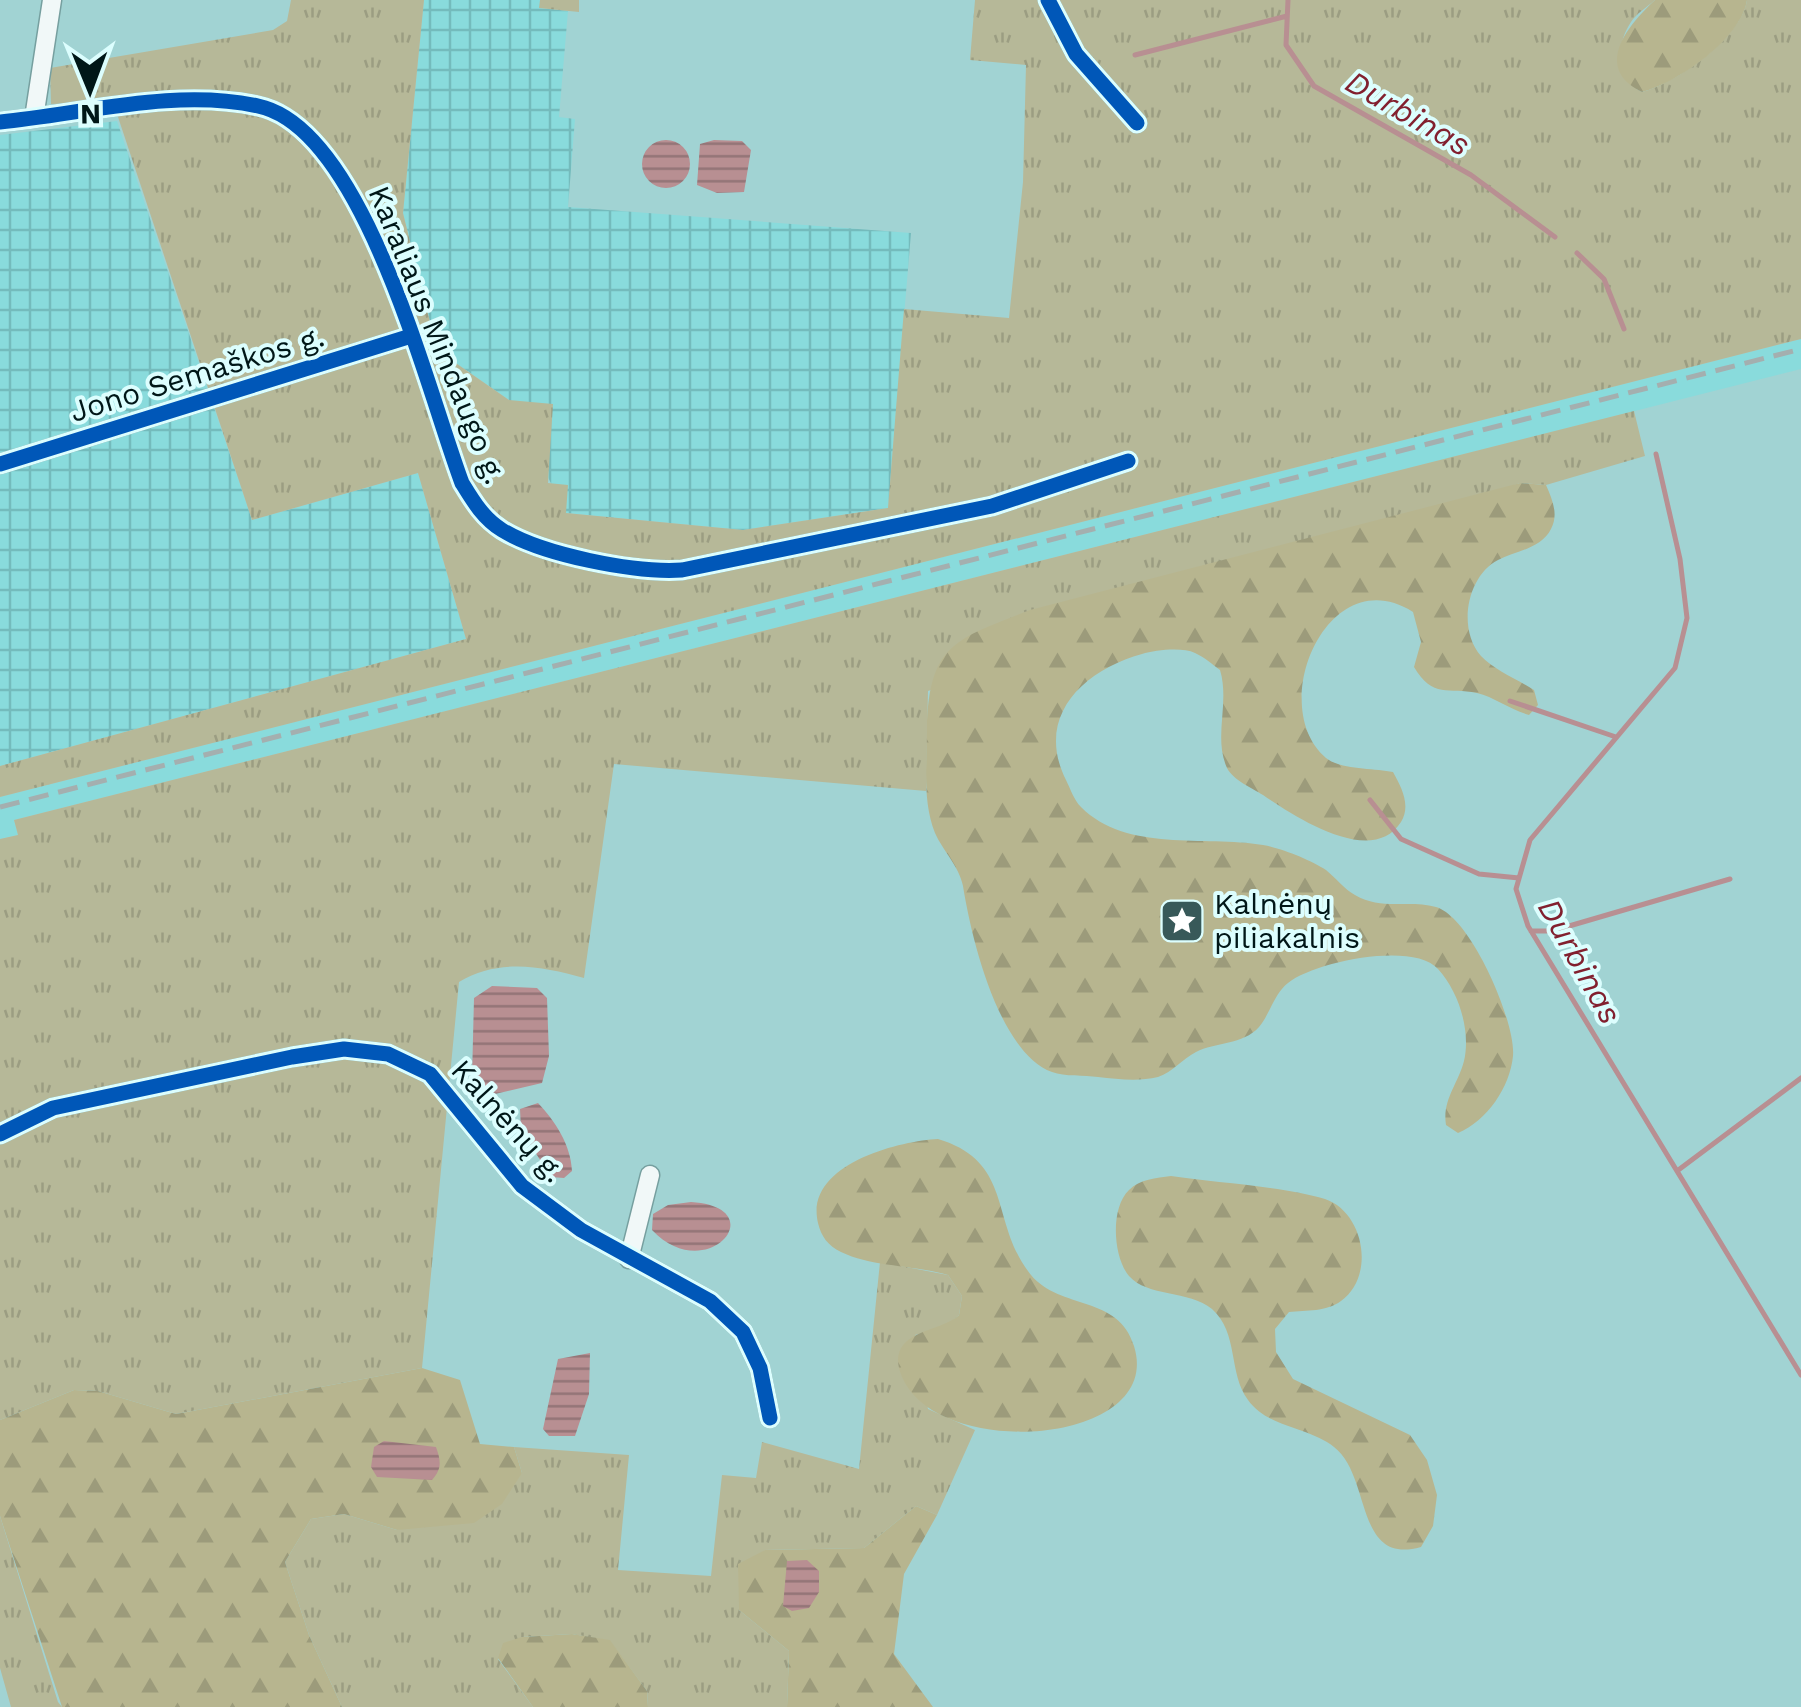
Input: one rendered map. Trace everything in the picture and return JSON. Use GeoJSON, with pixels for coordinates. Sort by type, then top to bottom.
{"type":"FeatureCollection","features":[{"type":"Feature","properties":{"kind":"street"},"geometry":{"type":"LineString","coordinates":[[34,118],[52,0]]}},
{"type":"Feature","properties":{"kind":"street"},"geometry":{"type":"LineString","coordinates":[[1048,0],[1076,54],[1137,123]]}},
{"type":"Feature","properties":{"kind":"street","name":"Karaliaus Mindaugo g."},"geometry":{"type":"LineString","coordinates":[[0,122],[195,101],[258,106],[289,118],[319,144],[362,214],[411,336],[462,483],[480,512],[524,540],[633,570],[682,570],[992,506],[1128,461]]}},
{"type":"Feature","properties":{"kind":"street","name":"Jono Semaškos g."},"geometry":{"type":"LineString","coordinates":[[0,464],[411,336]]}},
{"type":"Feature","properties":{"kind":"street","name":"Kalnėnų g."},"geometry":{"type":"LineString","coordinates":[[0,1134],[53,1108],[274,1061],[344,1049],[388,1054],[430,1074],[522,1186],[629,1259],[710,1301],[743,1332],[760,1368],[770,1418]]}},
{"type":"Feature","properties":{"kind":"street"},"geometry":{"type":"LineString","coordinates":[[629,1259],[650,1175]]}},
{"type":"Feature","properties":{"kind":"shaded area"},"geometry":{"type":"Polygon","coordinates":[[[424,0],[540,0],[540,8],[568,11],[559,117],[575,119],[568,207],[911,233],[888,508],[743,530],[566,513],[509,400],[437,350],[403,213],[424,0]]]}},
{"type":"Feature","properties":{"kind":"shaded area"},"geometry":{"type":"Polygon","coordinates":[[[117,121],[252,520],[418,473],[466,639],[0,766],[0,135],[117,121]]]}},
{"type":"Feature","properties":{"kind":"shaded area"},"geometry":{"type":"Polygon","coordinates":[[[666,140],[683,147],[690,164],[683,181],[666,188],[649,181],[642,164],[649,147],[666,140]]]}},
{"type":"Feature","properties":{"kind":"shaded area"},"geometry":{"type":"Polygon","coordinates":[[[742,141],[751,150],[744,192],[717,193],[697,185],[700,144],[742,141]]]}},
{"type":"Feature","properties":{"kind":"shaded area"},"geometry":{"type":"Polygon","coordinates":[[[1801,339],[1801,369],[14,820],[18,835],[0,839],[0,797],[1801,339]]]}},
{"type":"Feature","properties":{"kind":"shaded area"},"geometry":{"type":"Polygon","coordinates":[[[492,986],[537,988],[547,998],[549,1056],[542,1083],[495,1094],[480,1092],[472,1078],[474,998],[492,986]]]}},
{"type":"Feature","properties":{"kind":"shaded area"},"geometry":{"type":"Polygon","coordinates":[[[538,1103],[569,1152],[572,1171],[564,1178],[551,1177],[521,1130],[520,1109],[538,1103]]]}},
{"type":"Feature","properties":{"kind":"shaded area"},"geometry":{"type":"Polygon","coordinates":[[[691,1202],[716,1207],[728,1217],[730,1228],[724,1240],[711,1248],[693,1251],[673,1246],[652,1230],[653,1214],[668,1205],[691,1202]]]}},
{"type":"Feature","properties":{"kind":"shaded area"},"geometry":{"type":"Polygon","coordinates":[[[590,1353],[589,1394],[575,1436],[549,1436],[543,1429],[558,1359],[590,1353]]]}},
{"type":"Feature","properties":{"kind":"shaded area"},"geometry":{"type":"Polygon","coordinates":[[[384,1441],[436,1447],[438,1472],[432,1480],[377,1477],[371,1467],[374,1447],[384,1441]]]}},
{"type":"Feature","properties":{"kind":"shaded area"},"geometry":{"type":"Polygon","coordinates":[[[807,1560],[819,1571],[819,1592],[809,1608],[792,1611],[783,1606],[787,1561],[807,1560]]]}},
{"type":"Feature","properties":{"kind":"green space"},"geometry":{"type":"Polygon","coordinates":[[[291,0],[424,0],[403,213],[437,350],[509,400],[553,404],[548,483],[568,485],[566,513],[743,530],[888,508],[904,309],[1009,318],[1023,182],[1026,65],[970,60],[975,0],[1655,0],[1631,22],[1622,41],[1623,70],[1642,92],[1689,69],[1721,43],[1733,29],[1747,0],[1801,0],[1801,339],[0,797],[0,766],[466,639],[418,473],[252,520],[113,102],[51,104],[50,68],[273,30],[287,21],[291,0]]]}},
{"type":"Feature","properties":{"kind":"green space"},"geometry":{"type":"Polygon","coordinates":[[[540,0],[579,0],[579,12],[539,8],[540,0]]]}},
{"type":"Feature","properties":{"kind":"green space"},"geometry":{"type":"Polygon","coordinates":[[[1655,0],[1747,0],[1734,29],[1706,57],[1673,79],[1642,92],[1627,82],[1617,59],[1626,34],[1655,0]]]}},
{"type":"Feature","properties":{"kind":"green space"},"geometry":{"type":"Polygon","coordinates":[[[1634,411],[1645,456],[1546,485],[1520,483],[928,691],[926,791],[614,764],[584,978],[520,966],[489,970],[459,982],[422,1368],[176,1414],[98,1391],[74,1390],[0,1420],[0,839],[18,835],[14,820],[1634,411]]]}},
{"type":"Feature","properties":{"kind":"green space"},"geometry":{"type":"Polygon","coordinates":[[[1520,483],[1546,485],[1554,507],[1553,523],[1541,541],[1487,568],[1473,590],[1468,618],[1469,632],[1481,656],[1534,690],[1538,705],[1529,715],[1483,695],[1442,690],[1428,684],[1414,667],[1421,642],[1413,612],[1382,601],[1355,605],[1332,621],[1315,645],[1304,675],[1302,706],[1309,735],[1332,762],[1393,772],[1405,810],[1401,822],[1388,835],[1372,840],[1333,834],[1294,815],[1234,776],[1227,768],[1221,744],[1220,670],[1190,651],[1148,653],[1101,671],[1070,699],[1056,736],[1058,757],[1072,794],[1081,807],[1121,831],[1143,837],[1270,847],[1320,866],[1365,900],[1426,905],[1449,915],[1477,950],[1489,973],[1512,1040],[1511,1068],[1502,1091],[1487,1112],[1458,1133],[1446,1125],[1448,1100],[1466,1049],[1462,1012],[1438,969],[1408,956],[1340,962],[1301,975],[1283,988],[1252,1033],[1196,1052],[1158,1077],[1128,1080],[1063,1075],[1033,1060],[1016,1042],[990,990],[961,879],[935,833],[928,808],[929,699],[941,661],[966,637],[1030,610],[1520,483]]]}},
{"type":"Feature","properties":{"kind":"green space"},"geometry":{"type":"Polygon","coordinates":[[[938,1139],[962,1149],[990,1178],[1018,1255],[1031,1275],[1057,1294],[1116,1318],[1126,1330],[1134,1346],[1134,1379],[1116,1405],[1084,1422],[1043,1430],[999,1431],[958,1422],[924,1404],[902,1377],[898,1362],[901,1348],[913,1337],[959,1315],[962,1296],[948,1275],[866,1261],[836,1250],[821,1232],[817,1203],[825,1186],[839,1171],[858,1160],[900,1145],[938,1139]]]}},
{"type":"Feature","properties":{"kind":"green space"},"geometry":{"type":"Polygon","coordinates":[[[1171,1176],[1308,1195],[1325,1199],[1349,1217],[1361,1246],[1362,1261],[1352,1290],[1329,1307],[1289,1312],[1275,1329],[1276,1352],[1293,1379],[1410,1435],[1427,1460],[1437,1495],[1433,1526],[1421,1547],[1400,1549],[1384,1543],[1374,1531],[1346,1460],[1334,1447],[1266,1416],[1248,1400],[1226,1330],[1212,1309],[1192,1299],[1146,1287],[1129,1276],[1120,1257],[1116,1233],[1123,1198],[1138,1183],[1171,1176]]]}},
{"type":"Feature","properties":{"kind":"green space"},"geometry":{"type":"Polygon","coordinates":[[[880,1262],[948,1275],[962,1296],[959,1315],[944,1328],[915,1335],[928,1409],[975,1430],[937,1515],[916,1506],[864,1548],[765,1550],[739,1610],[789,1651],[787,1707],[648,1707],[647,1691],[610,1641],[572,1634],[522,1637],[498,1659],[533,1707],[342,1707],[309,1635],[285,1562],[311,1519],[344,1514],[397,1530],[522,1473],[514,1447],[629,1455],[618,1570],[711,1576],[722,1475],[756,1478],[762,1442],[859,1469],[880,1262]]]}},
{"type":"Feature","properties":{"kind":"green space"},"geometry":{"type":"Polygon","coordinates":[[[422,1368],[460,1380],[480,1444],[514,1447],[522,1473],[502,1504],[474,1523],[397,1530],[344,1514],[311,1519],[285,1562],[309,1635],[342,1707],[62,1707],[0,1516],[0,1420],[74,1390],[98,1391],[176,1414],[422,1368]]]}},
{"type":"Feature","properties":{"kind":"green space"},"geometry":{"type":"Polygon","coordinates":[[[916,1506],[937,1515],[904,1574],[894,1654],[933,1707],[787,1707],[789,1651],[739,1610],[738,1564],[765,1550],[864,1548],[916,1506]]]}},
{"type":"Feature","properties":{"kind":"green space"},"geometry":{"type":"Polygon","coordinates":[[[0,1516],[62,1707],[11,1707],[0,1668],[0,1516]]]}},
{"type":"Feature","properties":{"kind":"green space"},"geometry":{"type":"Polygon","coordinates":[[[572,1634],[610,1640],[647,1691],[648,1707],[533,1707],[498,1658],[503,1643],[522,1637],[572,1634]]]}},
{"type":"Feature","properties":{"kind":"waterway","name":"Durbinas"},"geometry":{"type":"LineString","coordinates":[[1288,0],[1286,45],[1314,86],[1471,175],[1555,237]]}},
{"type":"Feature","properties":{"kind":"waterway"},"geometry":{"type":"LineString","coordinates":[[1135,55],[1287,16]]}},
{"type":"Feature","properties":{"kind":"waterway","name":"Durbinas"},"geometry":{"type":"LineString","coordinates":[[1577,253],[1604,279],[1624,329]]}},
{"type":"Feature","properties":{"kind":"waterway","name":"Durbinas"},"geometry":{"type":"LineString","coordinates":[[1656,454],[1680,559],[1687,618],[1675,668],[1530,840],[1516,889],[1528,926],[1801,1375]]}},
{"type":"Feature","properties":{"kind":"waterway"},"geometry":{"type":"LineString","coordinates":[[1510,701],[1616,737]]}},
{"type":"Feature","properties":{"kind":"waterway"},"geometry":{"type":"LineString","coordinates":[[1370,800],[1401,839],[1479,874],[1519,878]]}},
{"type":"Feature","properties":{"kind":"waterway"},"geometry":{"type":"LineString","coordinates":[[1531,931],[1552,931],[1730,879]]}},
{"type":"Feature","properties":{"kind":"waterway"},"geometry":{"type":"LineString","coordinates":[[1677,1171],[1801,1078]]}},
{"type":"Feature","properties":{"kind":"railway"},"geometry":{"type":"LineString","coordinates":[[0,807],[1801,349]]}},
{"type":"Feature","properties":{"kind":"cycle path"},"geometry":{"type":"LineString","coordinates":[[1048,0],[1076,54],[1137,123]]}},
{"type":"Feature","properties":{"kind":"cycle path"},"geometry":{"type":"LineString","coordinates":[[0,122],[129,104],[194,100],[258,106],[296,125],[330,161],[360,210],[387,268],[466,490],[484,515],[502,530],[564,554],[639,569],[682,570],[992,506],[1128,461]]}},
{"type":"Feature","properties":{"kind":"cycle path"},"geometry":{"type":"LineString","coordinates":[[0,464],[411,336]]}},
{"type":"Feature","properties":{"kind":"cycle path"},"geometry":{"type":"LineString","coordinates":[[0,1134],[53,1108],[292,1057],[344,1049],[388,1054],[430,1074],[522,1186],[581,1230],[710,1301],[743,1332],[760,1368],[770,1418]]}},
{"type":"Feature","properties":{"kind":"place","name":"Kalnėnų piliakalnis"},"geometry":{"type":"Point","coordinates":[1182,921]}}]}
